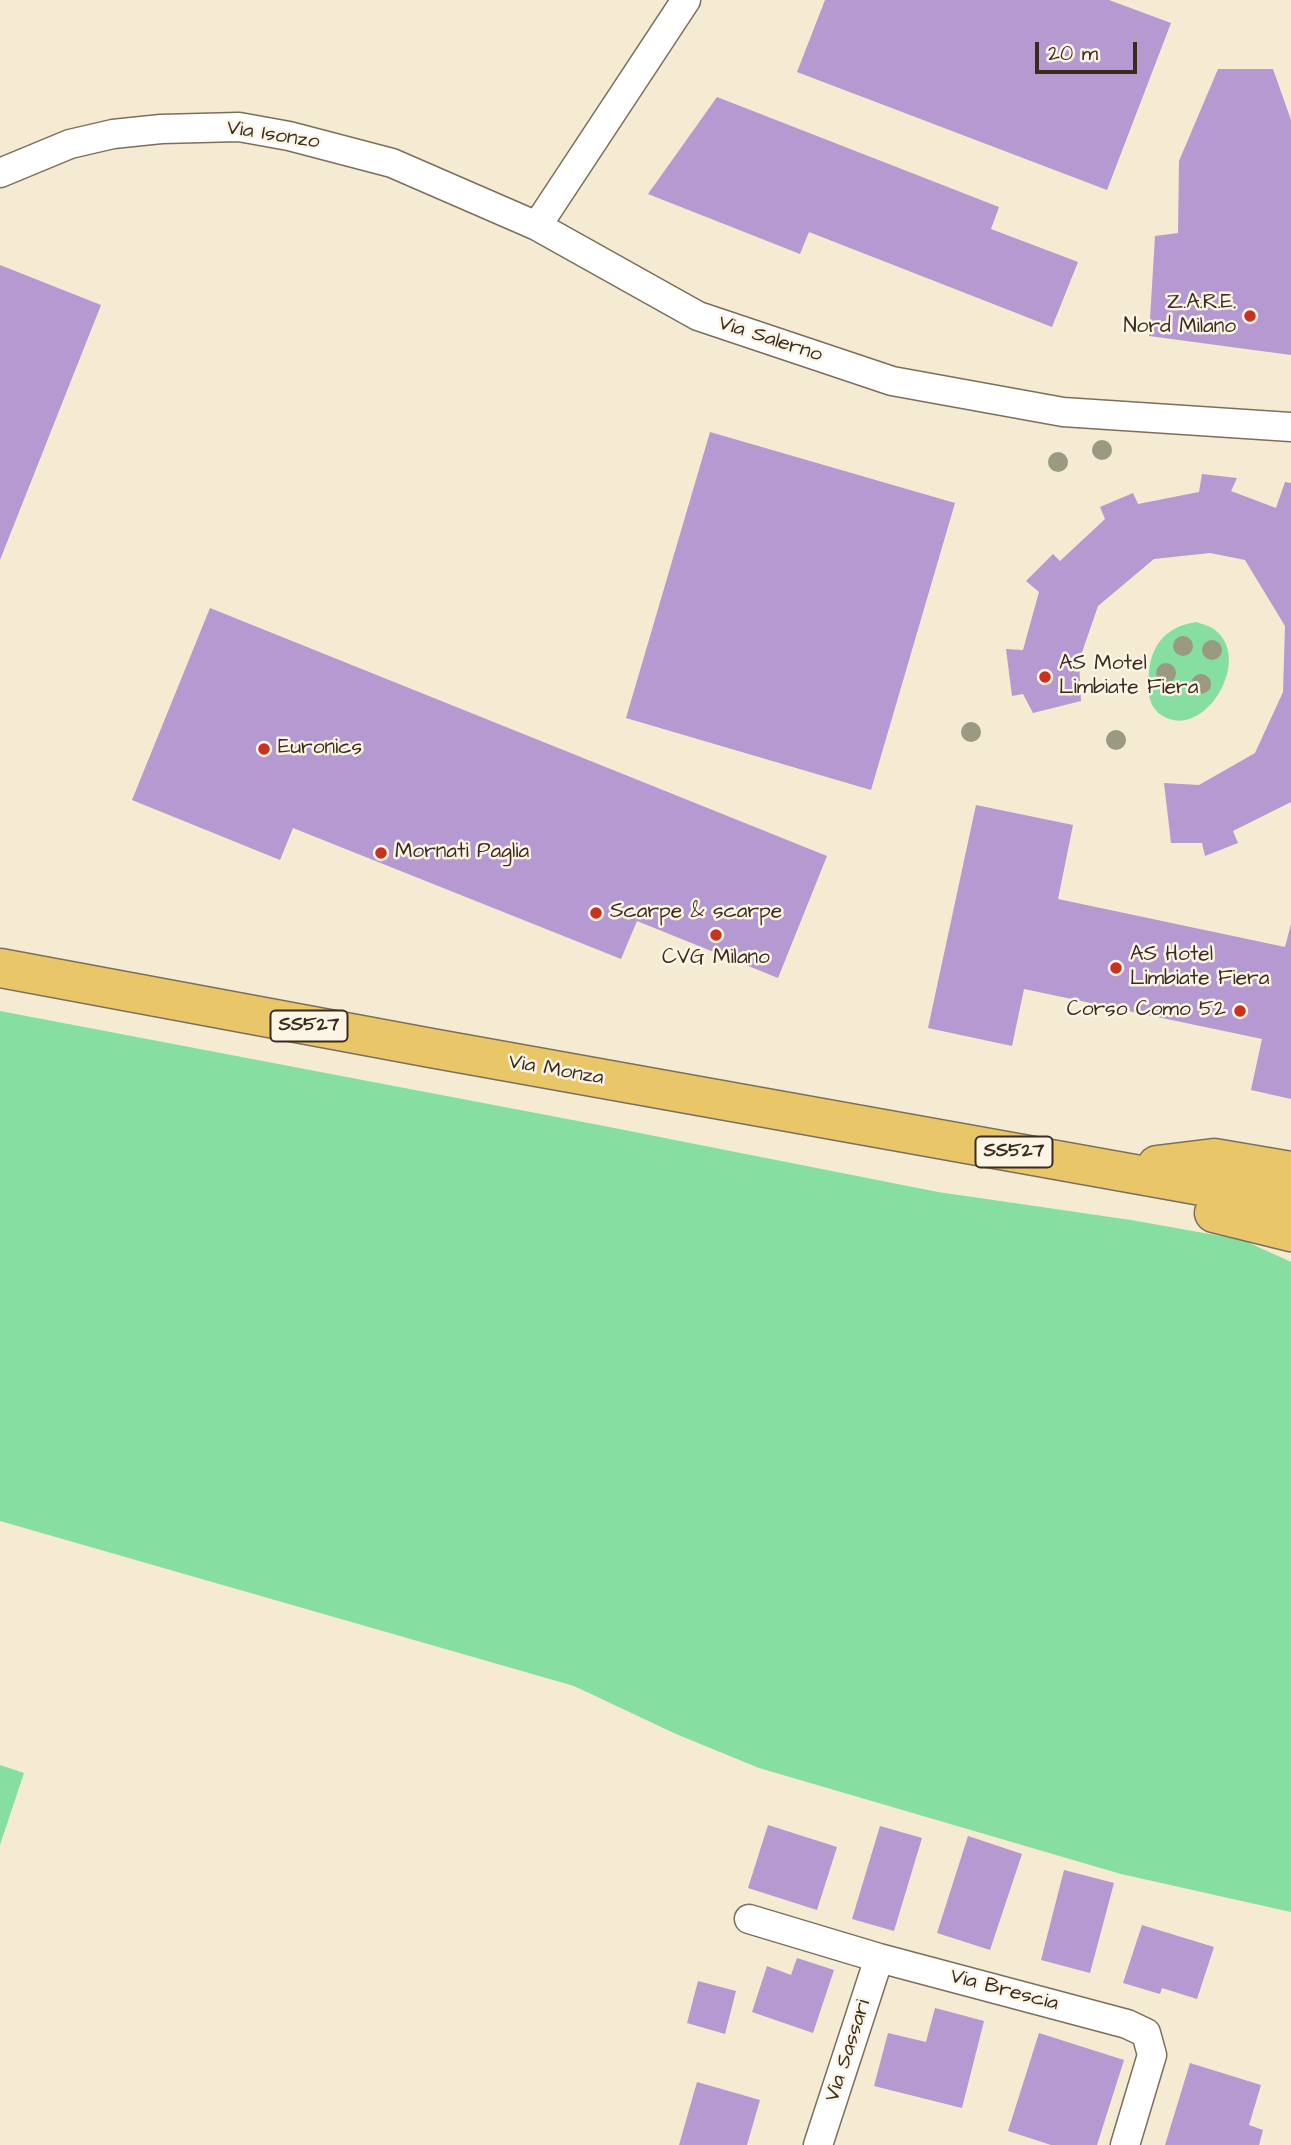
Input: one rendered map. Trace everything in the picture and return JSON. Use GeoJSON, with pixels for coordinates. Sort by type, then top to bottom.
{"type":"FeatureCollection","features":[{"type":"Feature","properties":{"kind":"main road","name":"Via Monza"},"geometry":{"type":"LineString","coordinates":[[0,968],[444,1051],[1113,1169]]}},
{"type":"Feature","properties":{"kind":"main road"},"geometry":{"type":"LineString","coordinates":[[1113,1169],[1214,1158],[1291,1171]]}},
{"type":"Feature","properties":{"kind":"main road"},"geometry":{"type":"LineString","coordinates":[[1113,1169],[1194,1209],[1291,1232]]}},
{"type":"Feature","properties":{"kind":"main road","name":"SS527"},"geometry":{"type":"LineString","coordinates":[[1113,1169],[1291,1202]]}},
{"type":"Feature","properties":{"kind":"street"},"geometry":{"type":"LineString","coordinates":[[537,226],[686,0]]}},
{"type":"Feature","properties":{"kind":"street","name":"Via Isonzo"},"geometry":{"type":"LineString","coordinates":[[0,173],[70,144],[113,134],[161,129],[239,127],[289,136],[392,163],[537,226]]}},
{"type":"Feature","properties":{"kind":"street","name":"Via Salerno"},"geometry":{"type":"LineString","coordinates":[[537,226],[698,316],[892,381],[1062,412],[1291,428]]}},
{"type":"Feature","properties":{"kind":"street","name":"Via Brescia"},"geometry":{"type":"LineString","coordinates":[[749,1919],[879,1958],[1127,2024],[1146,2032],[1152,2055],[1125,2145]]}},
{"type":"Feature","properties":{"kind":"street","name":"Via Sassari"},"geometry":{"type":"LineString","coordinates":[[818,2145],[879,1958]]}},
{"type":"Feature","properties":{"kind":"green space"},"geometry":{"type":"Polygon","coordinates":[[[1196,622],[1215,630],[1226,643],[1229,660],[1226,677],[1207,708],[1193,718],[1177,721],[1161,715],[1152,705],[1149,680],[1152,656],[1163,637],[1172,630],[1196,622]]]}},
{"type":"Feature","properties":{"kind":"green space"},"geometry":{"type":"Polygon","coordinates":[[[0,1011],[938,1192],[1131,1220],[1243,1240],[1291,1262],[1291,1912],[1121,1874],[759,1768],[676,1734],[574,1686],[0,1521],[0,1011]]]}},
{"type":"Feature","properties":{"kind":"green space"},"geometry":{"type":"Polygon","coordinates":[[[0,1765],[24,1773],[0,1845],[0,1765]]]}},
{"type":"Feature","properties":{"kind":"building"},"geometry":{"type":"Polygon","coordinates":[[[825,0],[1109,0],[1171,23],[1107,190],[797,72],[825,0]]]}},
{"type":"Feature","properties":{"kind":"building"},"geometry":{"type":"Polygon","coordinates":[[[1218,69],[1273,69],[1291,120],[1291,355],[1149,336],[1155,236],[1178,233],[1179,161],[1218,69]]]}},
{"type":"Feature","properties":{"kind":"building"},"geometry":{"type":"Polygon","coordinates":[[[717,97],[999,207],[991,229],[1078,262],[1052,327],[809,232],[800,254],[648,194],[717,97]]]}},
{"type":"Feature","properties":{"kind":"building"},"geometry":{"type":"Polygon","coordinates":[[[0,265],[101,305],[0,560],[0,265]]]}},
{"type":"Feature","properties":{"kind":"building"},"geometry":{"type":"Polygon","coordinates":[[[710,432],[955,503],[871,790],[626,718],[710,432]]]}},
{"type":"Feature","properties":{"kind":"building","name":"AS Motel Limbiate Fiera"},"geometry":{"type":"Polygon","coordinates":[[[1202,474],[1237,478],[1231,491],[1276,508],[1285,482],[1291,483],[1291,802],[1233,831],[1238,843],[1205,856],[1202,843],[1171,843],[1164,783],[1199,785],[1255,753],[1283,692],[1285,626],[1245,560],[1210,553],[1154,559],[1098,606],[1079,661],[1081,701],[1033,713],[1023,694],[1012,696],[1006,649],[1023,650],[1039,592],[1026,581],[1053,554],[1060,561],[1105,519],[1100,507],[1133,493],[1138,504],[1199,492],[1202,474]]]}},
{"type":"Feature","properties":{"kind":"building"},"geometry":{"type":"Polygon","coordinates":[[[210,608],[827,856],[778,978],[637,921],[621,959],[293,828],[280,860],[132,800],[210,608]]]}},
{"type":"Feature","properties":{"kind":"building","name":"AS Hotel Limbiate Fiera"},"geometry":{"type":"Polygon","coordinates":[[[976,805],[1073,825],[1058,899],[1285,947],[1291,924],[1291,1099],[1251,1090],[1262,1039],[1024,989],[1012,1046],[928,1028],[976,805]]]}},
{"type":"Feature","properties":{"kind":"building"},"geometry":{"type":"Polygon","coordinates":[[[768,1825],[837,1847],[817,1910],[748,1888],[768,1825]]]}},
{"type":"Feature","properties":{"kind":"building"},"geometry":{"type":"Polygon","coordinates":[[[880,1826],[922,1838],[894,1931],[852,1919],[880,1826]]]}},
{"type":"Feature","properties":{"kind":"building"},"geometry":{"type":"Polygon","coordinates":[[[968,1836],[1022,1854],[990,1950],[937,1933],[968,1836]]]}},
{"type":"Feature","properties":{"kind":"building"},"geometry":{"type":"Polygon","coordinates":[[[1064,1870],[1114,1883],[1090,1973],[1041,1960],[1064,1870]]]}},
{"type":"Feature","properties":{"kind":"building"},"geometry":{"type":"Polygon","coordinates":[[[1142,1925],[1214,1947],[1197,1999],[1162,1988],[1160,1994],[1123,1983],[1142,1925]]]}},
{"type":"Feature","properties":{"kind":"building"},"geometry":{"type":"Polygon","coordinates":[[[797,1958],[834,1970],[813,2033],[752,2012],[767,1966],[791,1975],[797,1958]]]}},
{"type":"Feature","properties":{"kind":"building"},"geometry":{"type":"Polygon","coordinates":[[[698,1981],[736,1991],[725,2034],[687,2023],[698,1981]]]}},
{"type":"Feature","properties":{"kind":"building"},"geometry":{"type":"Polygon","coordinates":[[[935,2008],[984,2021],[962,2108],[874,2086],[888,2033],[926,2042],[935,2008]]]}},
{"type":"Feature","properties":{"kind":"building"},"geometry":{"type":"Polygon","coordinates":[[[1039,2033],[1124,2060],[1097,2145],[1051,2145],[1008,2131],[1039,2033]]]}},
{"type":"Feature","properties":{"kind":"building"},"geometry":{"type":"Polygon","coordinates":[[[1190,2063],[1261,2085],[1249,2125],[1263,2130],[1259,2145],[1165,2145],[1190,2063]]]}},
{"type":"Feature","properties":{"kind":"building"},"geometry":{"type":"Polygon","coordinates":[[[697,2082],[760,2100],[747,2145],[679,2145],[697,2082]]]}},
{"type":"Feature","properties":{"kind":"place","name":"Z.A.R.E. Nord Milano"},"geometry":{"type":"Point","coordinates":[1250,316]}},
{"type":"Feature","properties":{"kind":"place","name":"AS Motel Limbiate Fiera"},"geometry":{"type":"Point","coordinates":[1045,677]}},
{"type":"Feature","properties":{"kind":"place","name":"Euronics"},"geometry":{"type":"Point","coordinates":[264,749]}},
{"type":"Feature","properties":{"kind":"place","name":"Mornati Paglia"},"geometry":{"type":"Point","coordinates":[381,853]}},
{"type":"Feature","properties":{"kind":"place","name":"Scarpe & scarpe"},"geometry":{"type":"Point","coordinates":[596,913]}},
{"type":"Feature","properties":{"kind":"place","name":"CVG Milano"},"geometry":{"type":"Point","coordinates":[716,935]}},
{"type":"Feature","properties":{"kind":"place","name":"AS Hotel Limbiate Fiera"},"geometry":{"type":"Point","coordinates":[1116,968]}},
{"type":"Feature","properties":{"kind":"place","name":"Corso Como 52"},"geometry":{"type":"Point","coordinates":[1240,1011]}}]}
